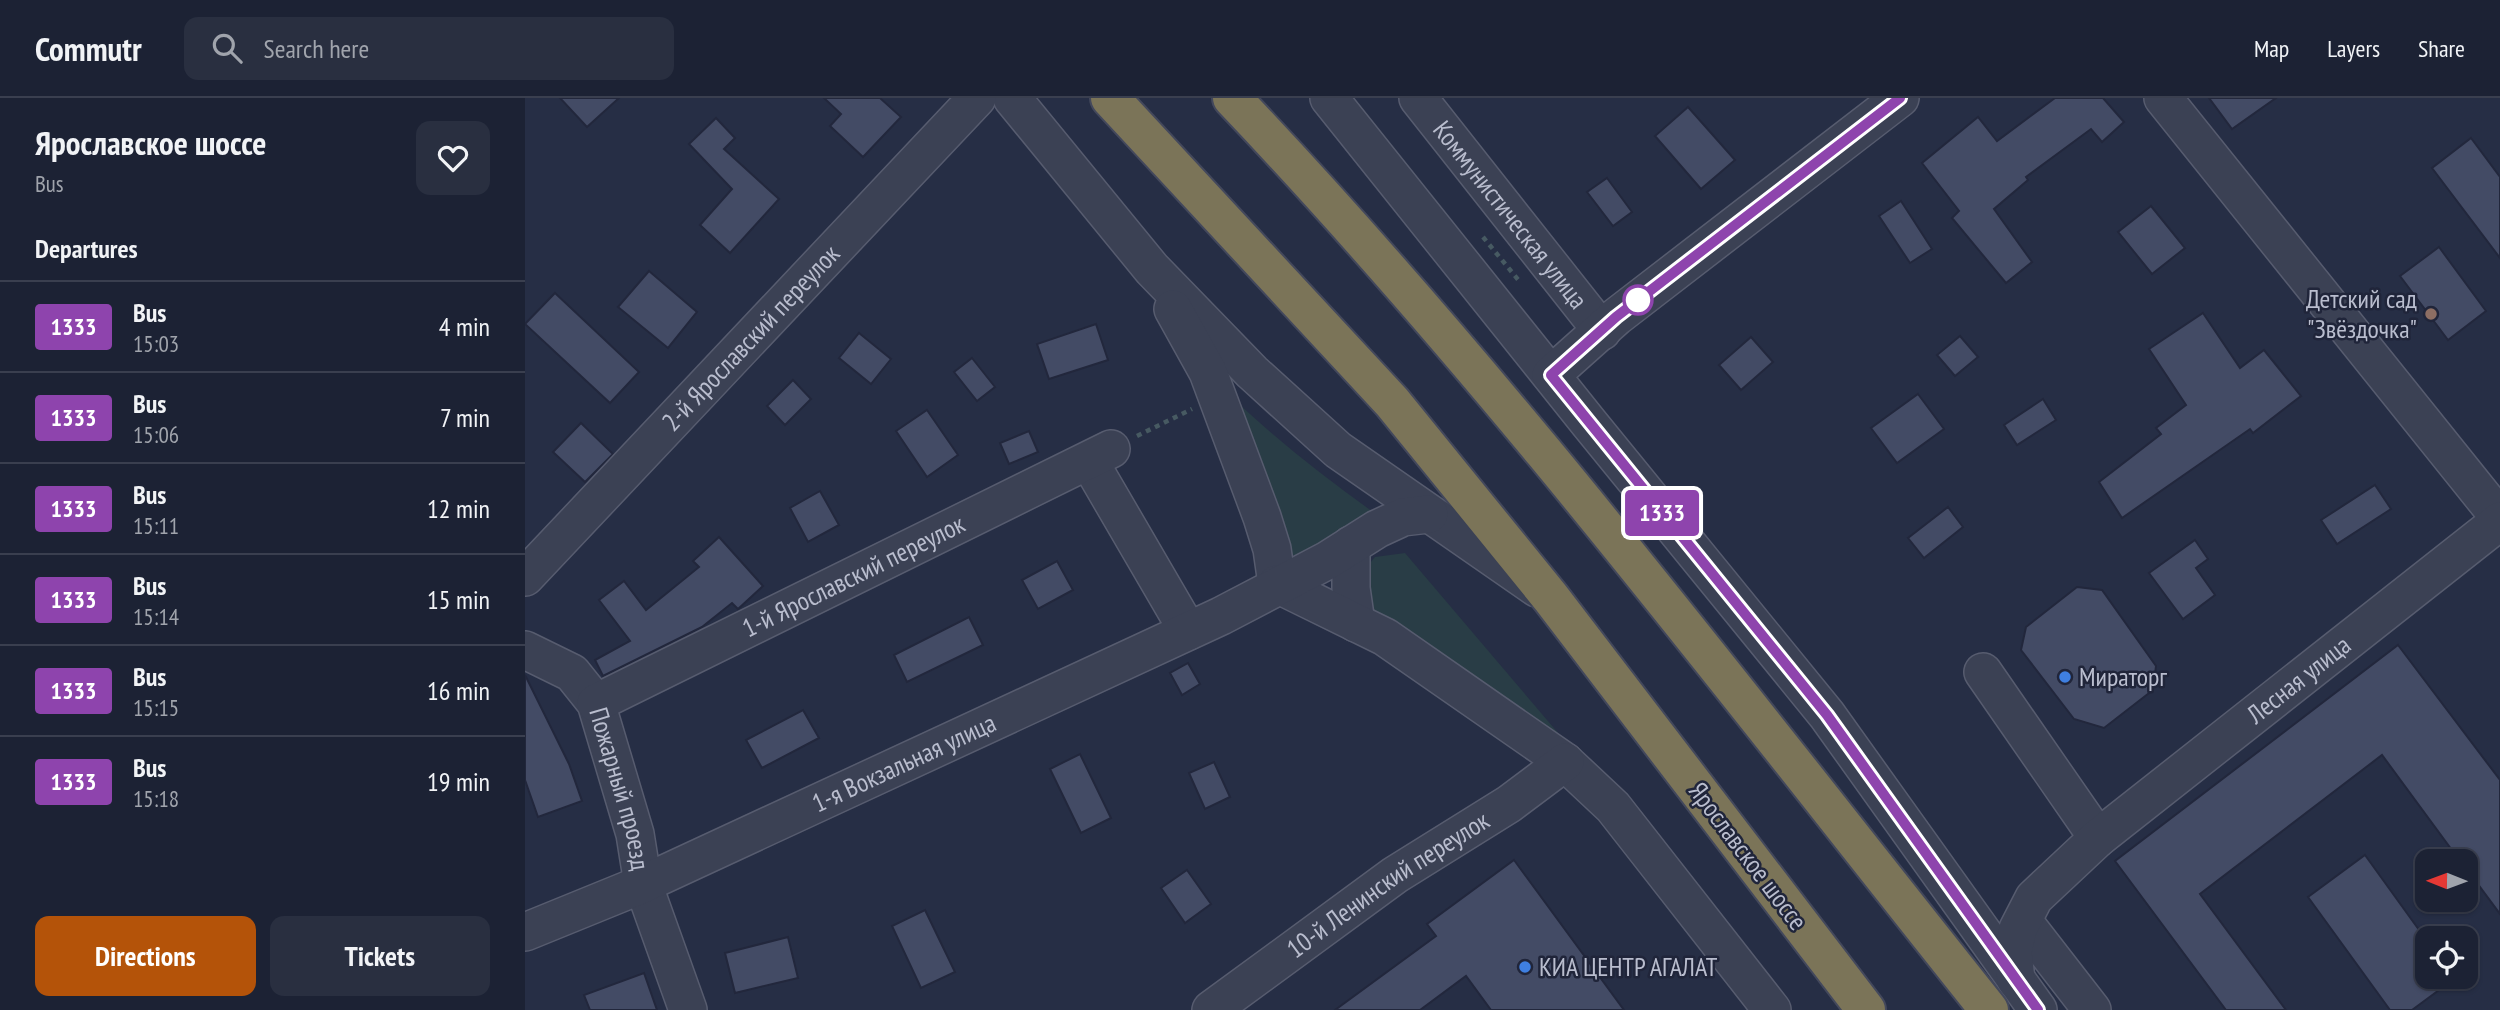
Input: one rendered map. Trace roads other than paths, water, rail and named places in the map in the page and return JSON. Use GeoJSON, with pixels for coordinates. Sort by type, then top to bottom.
{"type":"FeatureCollection","features":[{"type":"Feature","properties":{"kind":"highway","name":"Ярославское шоссе"},"geometry":{"type":"LineString","coordinates":[[1110,98],[1392,402],[1551,598],[1866,1010]]}},
{"type":"Feature","properties":{"kind":"highway"},"geometry":{"type":"LineString","coordinates":[[1233,98],[1296,165],[1506,404],[1989,1010]]}},
{"type":"Feature","properties":{"kind":"street","name":"2-й Ярославский переулок"},"geometry":{"type":"LineString","coordinates":[[525,577],[977,98]]}},
{"type":"Feature","properties":{"kind":"street"},"geometry":{"type":"LineString","coordinates":[[1011,98],[1152,269],[1252,372],[1338,450],[1551,598]]}},
{"type":"Feature","properties":{"kind":"street"},"geometry":{"type":"LineString","coordinates":[[1329,98],[1827,715],[2038,1010]]}},
{"type":"Feature","properties":{"kind":"street","name":"Коммунистическая улица"},"geometry":{"type":"LineString","coordinates":[[1418,98],[1602,331]]}},
{"type":"Feature","properties":{"kind":"street"},"geometry":{"type":"LineString","coordinates":[[1551,375],[1616,317],[1901,98]]}},
{"type":"Feature","properties":{"kind":"street"},"geometry":{"type":"LineString","coordinates":[[2163,98],[2500,520]]}},
{"type":"Feature","properties":{"kind":"street"},"geometry":{"type":"LineString","coordinates":[[1152,269],[1208,372],[1262,517],[1272,549],[1277,584],[1385,638],[1565,762],[1613,807],[1772,1010]]}},
{"type":"Feature","properties":{"kind":"street","name":"1-й Ярославский переулок"},"geometry":{"type":"LineString","coordinates":[[596,703],[1100,455],[1188,631]]}},
{"type":"Feature","properties":{"kind":"street","name":"1-я Вокзальная улица"},"geometry":{"type":"LineString","coordinates":[[525,932],[643,884],[1188,631],[1328,560],[1377,529],[1402,517],[1429,514]]}},
{"type":"Feature","properties":{"kind":"street","name":"Лесная улица"},"geometry":{"type":"LineString","coordinates":[[2028,909],[2098,838],[2500,520]]}},
{"type":"Feature","properties":{"kind":"street"},"geometry":{"type":"LineString","coordinates":[[1351,545],[1351,588],[1356,623]]}},
{"type":"Feature","properties":{"kind":"street","name":"Пожарный проезд"},"geometry":{"type":"LineString","coordinates":[[525,650],[572,673],[596,703],[635,834],[643,884],[688,1010]]}},
{"type":"Feature","properties":{"kind":"street"},"geometry":{"type":"LineString","coordinates":[[1983,673],[2098,838]]}},
{"type":"Feature","properties":{"kind":"street","name":"10-й Ленинский переулок"},"geometry":{"type":"LineString","coordinates":[[1211,1010],[1395,875],[1509,804],[1565,762]]}},
{"type":"Feature","properties":{"kind":"street"},"geometry":{"type":"LineString","coordinates":[[1961,902],[1985,908],[2028,909]]}},
{"type":"Feature","properties":{"kind":"street"},"geometry":{"type":"LineString","coordinates":[[2016,980],[2013,952],[2028,909]]}},
{"type":"Feature","properties":{"kind":"street"},"geometry":{"type":"LineString","coordinates":[[2028,909],[2092,1010]]}},
{"type":"Feature","properties":{"kind":"place","name":"Детский сад \"Звёздочка\""},"geometry":{"type":"Point","coordinates":[2431,314]}},
{"type":"Feature","properties":{"kind":"place","name":"Мираторг"},"geometry":{"type":"Point","coordinates":[2065,677]}},
{"type":"Feature","properties":{"kind":"place","name":"КИА ЦЕНТР АГАЛАТ"},"geometry":{"type":"Point","coordinates":[1525,967]}}]}
